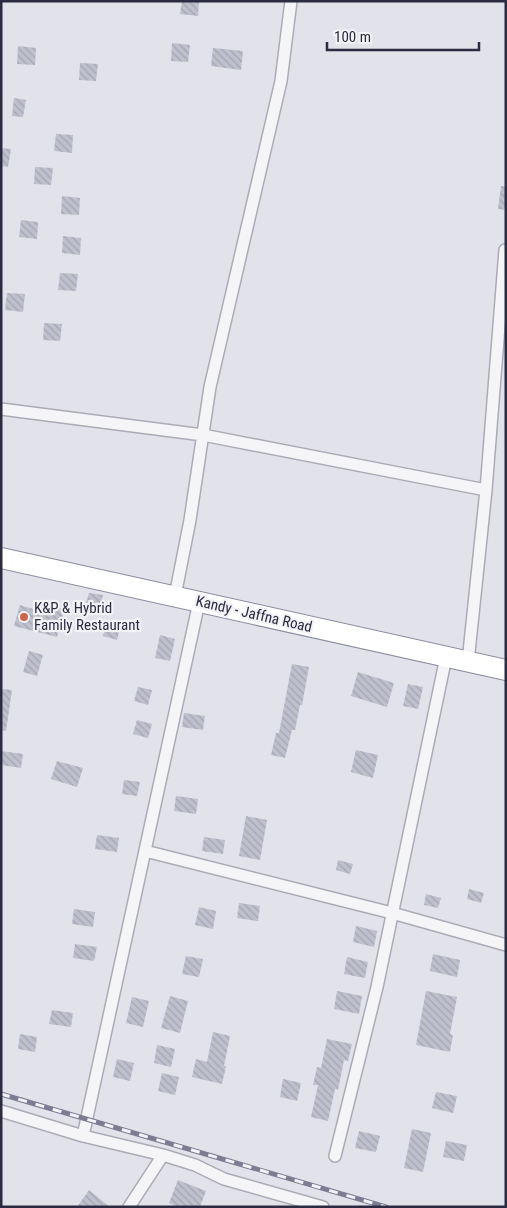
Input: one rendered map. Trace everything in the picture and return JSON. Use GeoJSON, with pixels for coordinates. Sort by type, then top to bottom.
{"type":"FeatureCollection","features":[{"type":"Feature","properties":{"kind":"highway","name":"Kandy - Jaffna Road"},"geometry":{"type":"LineString","coordinates":[[1,558],[506,670]]}},
{"type":"Feature","properties":{"kind":"street"},"geometry":{"type":"LineString","coordinates":[[175,596],[190,520],[210,388],[281,81],[292,1]]}},
{"type":"Feature","properties":{"kind":"street"},"geometry":{"type":"LineString","coordinates":[[468,662],[486,490],[505,250]]}},
{"type":"Feature","properties":{"kind":"street"},"geometry":{"type":"LineString","coordinates":[[1,409],[203,435],[486,490]]}},
{"type":"Feature","properties":{"kind":"street"},"geometry":{"type":"LineString","coordinates":[[83,1136],[199,602]]}},
{"type":"Feature","properties":{"kind":"street"},"geometry":{"type":"LineString","coordinates":[[335,1156],[377,987],[446,657]]}},
{"type":"Feature","properties":{"kind":"street"},"geometry":{"type":"LineString","coordinates":[[145,851],[392,913],[506,945]]}},
{"type":"Feature","properties":{"kind":"street"},"geometry":{"type":"LineString","coordinates":[[1,1111],[83,1136],[163,1154],[194,1165],[224,1179],[323,1207]]}},
{"type":"Feature","properties":{"kind":"street"},"geometry":{"type":"LineString","coordinates":[[129,1207],[163,1154]]}},
{"type":"Feature","properties":{"kind":"building"},"geometry":{"type":"Polygon","coordinates":[[[182,1],[199,1],[198,16],[180,14],[182,1]]]}},
{"type":"Feature","properties":{"kind":"building"},"geometry":{"type":"Polygon","coordinates":[[[172,43],[190,45],[188,62],[171,61],[172,43]]]}},
{"type":"Feature","properties":{"kind":"building"},"geometry":{"type":"Polygon","coordinates":[[[18,46],[36,48],[35,65],[17,64],[18,46]]]}},
{"type":"Feature","properties":{"kind":"building"},"geometry":{"type":"Polygon","coordinates":[[[213,48],[243,51],[241,70],[211,66],[213,48]]]}},
{"type":"Feature","properties":{"kind":"building"},"geometry":{"type":"Polygon","coordinates":[[[80,63],[98,64],[96,81],[79,80],[80,63]]]}},
{"type":"Feature","properties":{"kind":"building"},"geometry":{"type":"Polygon","coordinates":[[[14,98],[26,100],[23,117],[12,116],[14,98]]]}},
{"type":"Feature","properties":{"kind":"building"},"geometry":{"type":"Polygon","coordinates":[[[56,134],[73,135],[72,153],[54,151],[56,134]]]}},
{"type":"Feature","properties":{"kind":"building"},"geometry":{"type":"Polygon","coordinates":[[[1,148],[11,149],[8,167],[1,166],[1,148]]]}},
{"type":"Feature","properties":{"kind":"building"},"geometry":{"type":"Polygon","coordinates":[[[35,167],[53,168],[51,185],[34,184],[35,167]]]}},
{"type":"Feature","properties":{"kind":"building"},"geometry":{"type":"Polygon","coordinates":[[[501,186],[506,186],[506,210],[498,209],[501,186]]]}},
{"type":"Feature","properties":{"kind":"building"},"geometry":{"type":"Polygon","coordinates":[[[62,196],[80,198],[79,215],[61,214],[62,196]]]}},
{"type":"Feature","properties":{"kind":"building"},"geometry":{"type":"Polygon","coordinates":[[[21,220],[38,222],[37,239],[19,237],[21,220]]]}},
{"type":"Feature","properties":{"kind":"building"},"geometry":{"type":"Polygon","coordinates":[[[63,236],[81,238],[80,255],[62,253],[63,236]]]}},
{"type":"Feature","properties":{"kind":"building"},"geometry":{"type":"Polygon","coordinates":[[[60,273],[78,274],[76,291],[58,290],[60,273]]]}},
{"type":"Feature","properties":{"kind":"building"},"geometry":{"type":"Polygon","coordinates":[[[7,293],[25,294],[23,312],[5,310],[7,293]]]}},
{"type":"Feature","properties":{"kind":"building"},"geometry":{"type":"Polygon","coordinates":[[[44,323],[62,324],[60,341],[43,340],[44,323]]]}},
{"type":"Feature","properties":{"kind":"building"},"geometry":{"type":"Polygon","coordinates":[[[89,593],[103,595],[99,611],[85,606],[89,593]]]}},
{"type":"Feature","properties":{"kind":"building"},"geometry":{"type":"Polygon","coordinates":[[[42,604],[64,609],[57,637],[14,626],[20,605],[40,611],[42,604]]]}},
{"type":"Feature","properties":{"kind":"building"},"geometry":{"type":"Polygon","coordinates":[[[107,622],[121,625],[117,640],[103,636],[107,622]]]}},
{"type":"Feature","properties":{"kind":"building"},"geometry":{"type":"Polygon","coordinates":[[[160,635],[175,639],[170,661],[155,658],[160,635]]]}},
{"type":"Feature","properties":{"kind":"building"},"geometry":{"type":"Polygon","coordinates":[[[29,651],[43,655],[37,676],[23,672],[29,651]]]}},
{"type":"Feature","properties":{"kind":"building"},"geometry":{"type":"Polygon","coordinates":[[[292,664],[309,667],[302,705],[300,705],[295,730],[292,730],[285,758],[271,755],[276,733],[279,733],[292,664]]]}},
{"type":"Feature","properties":{"kind":"building"},"geometry":{"type":"Polygon","coordinates":[[[358,672],[394,683],[387,707],[351,696],[358,672]]]}},
{"type":"Feature","properties":{"kind":"building"},"geometry":{"type":"Polygon","coordinates":[[[408,684],[423,687],[418,709],[403,706],[408,684]]]}},
{"type":"Feature","properties":{"kind":"building"},"geometry":{"type":"Polygon","coordinates":[[[138,687],[152,690],[148,705],[134,701],[138,687]]]}},
{"type":"Feature","properties":{"kind":"building"},"geometry":{"type":"Polygon","coordinates":[[[1,689],[12,690],[6,731],[1,730],[1,689]]]}},
{"type":"Feature","properties":{"kind":"building"},"geometry":{"type":"Polygon","coordinates":[[[184,713],[205,716],[203,730],[182,727],[184,713]]]}},
{"type":"Feature","properties":{"kind":"building"},"geometry":{"type":"Polygon","coordinates":[[[137,720],[152,724],[148,738],[133,734],[137,720]]]}},
{"type":"Feature","properties":{"kind":"building"},"geometry":{"type":"Polygon","coordinates":[[[356,750],[378,755],[373,778],[351,772],[356,750]]]}},
{"type":"Feature","properties":{"kind":"building"},"geometry":{"type":"Polygon","coordinates":[[[1,751],[23,754],[21,768],[1,765],[1,751]]]}},
{"type":"Feature","properties":{"kind":"building"},"geometry":{"type":"Polygon","coordinates":[[[57,761],[83,768],[77,787],[51,779],[57,761]]]}},
{"type":"Feature","properties":{"kind":"building"},"geometry":{"type":"Polygon","coordinates":[[[124,780],[140,782],[137,796],[122,794],[124,780]]]}},
{"type":"Feature","properties":{"kind":"building"},"geometry":{"type":"Polygon","coordinates":[[[176,796],[198,799],[196,814],[174,811],[176,796]]]}},
{"type":"Feature","properties":{"kind":"building"},"geometry":{"type":"Polygon","coordinates":[[[246,816],[267,820],[260,860],[239,856],[246,816]]]}},
{"type":"Feature","properties":{"kind":"building"},"geometry":{"type":"Polygon","coordinates":[[[97,835],[119,838],[117,852],[95,849],[97,835]]]}},
{"type":"Feature","properties":{"kind":"building"},"geometry":{"type":"Polygon","coordinates":[[[204,837],[225,840],[223,854],[202,851],[204,837]]]}},
{"type":"Feature","properties":{"kind":"building"},"geometry":{"type":"Polygon","coordinates":[[[338,860],[353,864],[350,874],[336,870],[338,860]]]}},
{"type":"Feature","properties":{"kind":"building"},"geometry":{"type":"Polygon","coordinates":[[[469,889],[484,893],[481,903],[467,899],[469,889]]]}},
{"type":"Feature","properties":{"kind":"building"},"geometry":{"type":"Polygon","coordinates":[[[426,894],[441,898],[438,908],[424,905],[426,894]]]}},
{"type":"Feature","properties":{"kind":"building"},"geometry":{"type":"Polygon","coordinates":[[[239,903],[260,906],[258,921],[237,918],[239,903]]]}},
{"type":"Feature","properties":{"kind":"building"},"geometry":{"type":"Polygon","coordinates":[[[199,907],[216,911],[213,929],[195,925],[199,907]]]}},
{"type":"Feature","properties":{"kind":"building"},"geometry":{"type":"Polygon","coordinates":[[[74,909],[95,912],[93,927],[72,924],[74,909]]]}},
{"type":"Feature","properties":{"kind":"building"},"geometry":{"type":"Polygon","coordinates":[[[356,926],[377,931],[374,947],[353,942],[356,926]]]}},
{"type":"Feature","properties":{"kind":"building"},"geometry":{"type":"Polygon","coordinates":[[[75,944],[97,947],[94,961],[73,958],[75,944]]]}},
{"type":"Feature","properties":{"kind":"building"},"geometry":{"type":"Polygon","coordinates":[[[433,954],[460,960],[457,977],[430,971],[433,954]]]}},
{"type":"Feature","properties":{"kind":"building"},"geometry":{"type":"Polygon","coordinates":[[[186,956],[203,959],[199,977],[182,974],[186,956]]]}},
{"type":"Feature","properties":{"kind":"building"},"geometry":{"type":"Polygon","coordinates":[[[347,957],[368,962],[365,978],[344,974],[347,957]]]}},
{"type":"Feature","properties":{"kind":"building"},"geometry":{"type":"Polygon","coordinates":[[[337,991],[362,996],[359,1014],[334,1009],[337,991]]]}},
{"type":"Feature","properties":{"kind":"building"},"geometry":{"type":"Polygon","coordinates":[[[426,991],[457,997],[450,1034],[453,1035],[450,1052],[416,1045],[426,991]]]}},
{"type":"Feature","properties":{"kind":"building"},"geometry":{"type":"Polygon","coordinates":[[[170,996],[188,1001],[180,1033],[161,1028],[170,996]]]}},
{"type":"Feature","properties":{"kind":"building"},"geometry":{"type":"Polygon","coordinates":[[[132,997],[149,1001],[143,1027],[126,1023],[132,997]]]}},
{"type":"Feature","properties":{"kind":"building"},"geometry":{"type":"Polygon","coordinates":[[[52,1010],[73,1013],[71,1027],[49,1024],[52,1010]]]}},
{"type":"Feature","properties":{"kind":"building"},"geometry":{"type":"Polygon","coordinates":[[[213,1032],[230,1036],[222,1084],[192,1077],[196,1059],[207,1062],[213,1032]]]}},
{"type":"Feature","properties":{"kind":"building"},"geometry":{"type":"Polygon","coordinates":[[[20,1034],[37,1037],[35,1052],[18,1049],[20,1034]]]}},
{"type":"Feature","properties":{"kind":"building"},"geometry":{"type":"Polygon","coordinates":[[[327,1039],[352,1044],[348,1061],[344,1060],[338,1090],[335,1089],[328,1121],[311,1117],[318,1085],[313,1085],[317,1067],[321,1068],[327,1039]]]}},
{"type":"Feature","properties":{"kind":"building"},"geometry":{"type":"Polygon","coordinates":[[[157,1045],[175,1049],[171,1067],[154,1063],[157,1045]]]}},
{"type":"Feature","properties":{"kind":"building"},"geometry":{"type":"Polygon","coordinates":[[[117,1059],[134,1063],[130,1081],[113,1077],[117,1059]]]}},
{"type":"Feature","properties":{"kind":"building"},"geometry":{"type":"Polygon","coordinates":[[[162,1073],[179,1077],[175,1095],[158,1091],[162,1073]]]}},
{"type":"Feature","properties":{"kind":"building"},"geometry":{"type":"Polygon","coordinates":[[[283,1079],[301,1083],[297,1101],[280,1097],[283,1079]]]}},
{"type":"Feature","properties":{"kind":"building"},"geometry":{"type":"Polygon","coordinates":[[[436,1092],[457,1096],[453,1113],[432,1108],[436,1092]]]}},
{"type":"Feature","properties":{"kind":"building"},"geometry":{"type":"Polygon","coordinates":[[[412,1129],[431,1133],[423,1172],[404,1168],[412,1129]]]}},
{"type":"Feature","properties":{"kind":"building"},"geometry":{"type":"Polygon","coordinates":[[[359,1131],[380,1136],[376,1152],[355,1148],[359,1131]]]}},
{"type":"Feature","properties":{"kind":"building"},"geometry":{"type":"Polygon","coordinates":[[[446,1141],[467,1145],[464,1161],[443,1157],[446,1141]]]}},
{"type":"Feature","properties":{"kind":"building"},"geometry":{"type":"Polygon","coordinates":[[[178,1180],[206,1191],[200,1207],[177,1207],[169,1203],[178,1180]]]}},
{"type":"Feature","properties":{"kind":"building"},"geometry":{"type":"Polygon","coordinates":[[[89,1190],[110,1207],[77,1207],[89,1190]]]}},
{"type":"Feature","properties":{"kind":"railway"},"geometry":{"type":"LineString","coordinates":[[1,1094],[386,1207]]}},
{"type":"Feature","properties":{"kind":"place","name":"K&P & Hybrid Family Restaurant"},"geometry":{"type":"Point","coordinates":[24,617]}}]}
